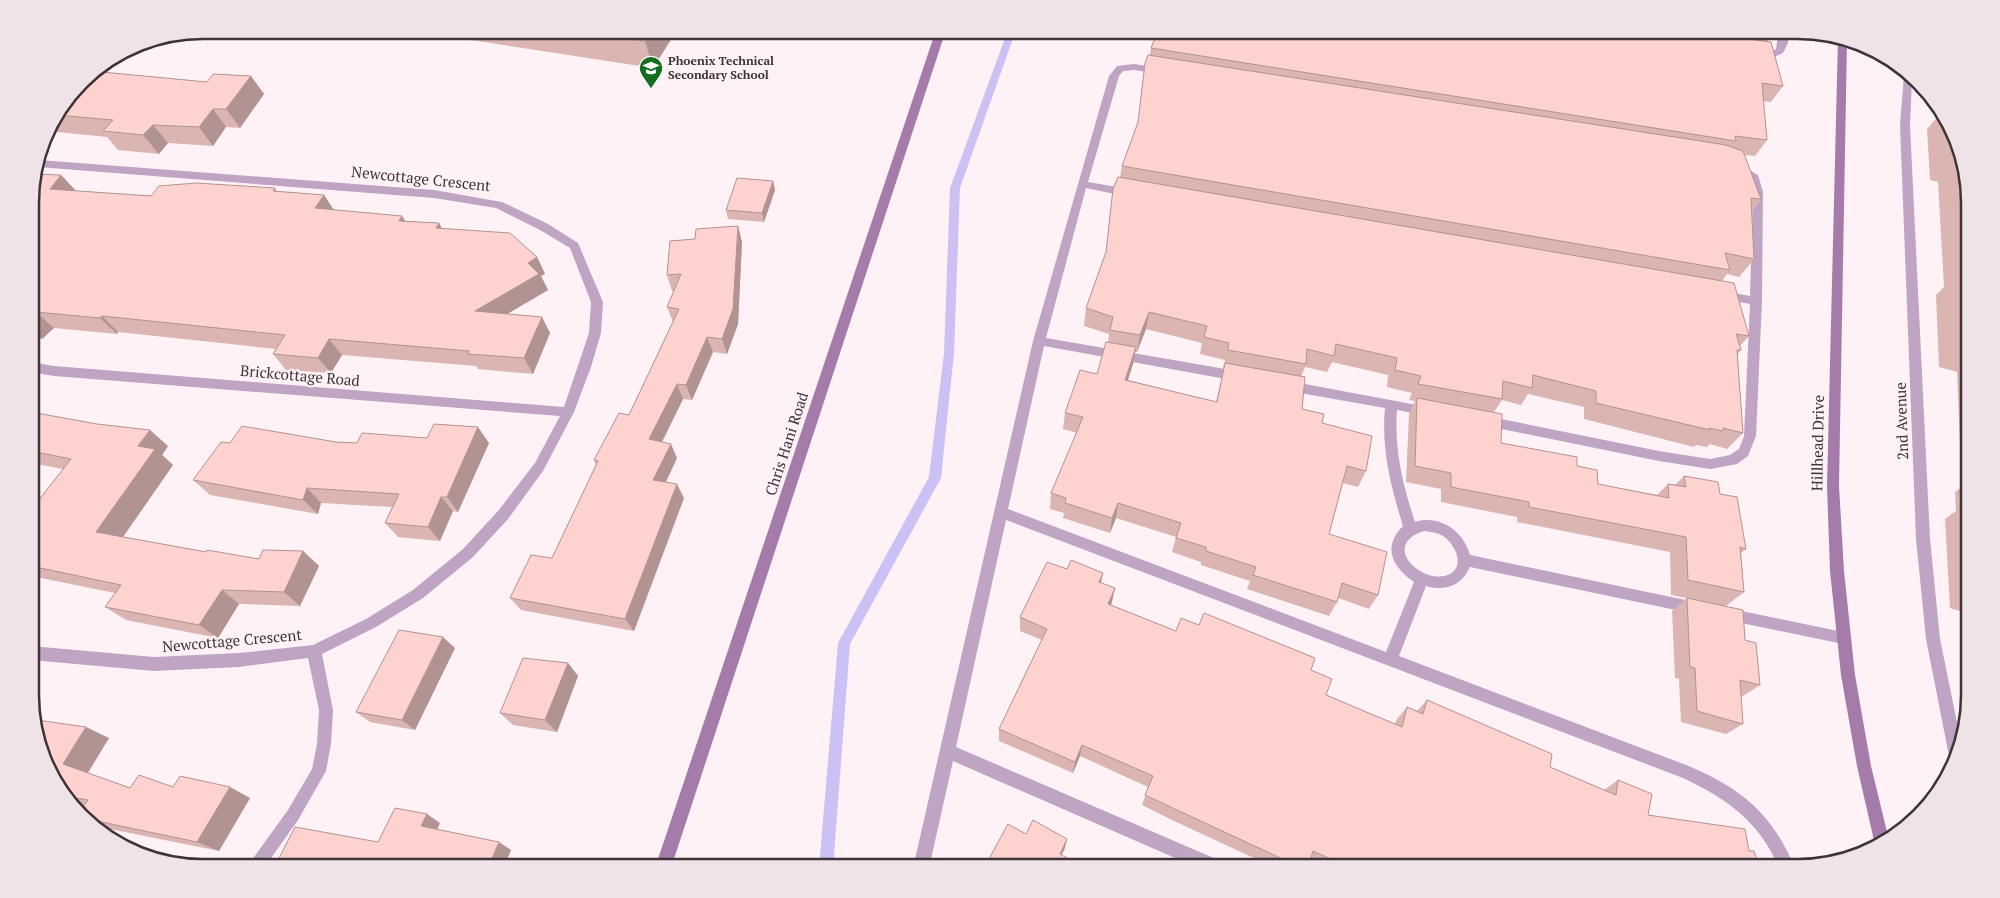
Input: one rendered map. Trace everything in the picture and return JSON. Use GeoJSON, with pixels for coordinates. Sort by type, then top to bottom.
{"type":"FeatureCollection","features":[{"type":"Feature","properties":{"kind":"street","name":"Chris Hani Road"},"geometry":{"type":"LineString","coordinates":[[666,859],[938,39]]}},
{"type":"Feature","properties":{"kind":"street"},"geometry":{"type":"LineString","coordinates":[[1752,53],[1771,55],[1779,53],[1783,47],[1783,39]]}},
{"type":"Feature","properties":{"kind":"street","name":"Hillhead Drive"},"geometry":{"type":"LineString","coordinates":[[1842,45],[1833,486],[1836,572],[1843,638],[1864,766],[1881,836]]}},
{"type":"Feature","properties":{"kind":"street"},"geometry":{"type":"LineString","coordinates":[[923,859],[1039,341],[1114,76],[1120,68],[1134,67],[1173,74]]}},
{"type":"Feature","properties":{"kind":"street","name":"2nd Avenue"},"geometry":{"type":"LineString","coordinates":[[1907,82],[1906,125],[1923,540],[1933,639],[1954,744]]}},
{"type":"Feature","properties":{"kind":"street","name":"Newcottage Crescent"},"geometry":{"type":"LineString","coordinates":[[39,653],[154,664],[239,660],[314,651],[372,623],[418,594],[468,553],[503,516],[539,467],[568,412],[585,367],[595,333],[597,302],[574,246],[544,226],[498,205],[434,194],[43,163]]}},
{"type":"Feature","properties":{"kind":"street"},"geometry":{"type":"LineString","coordinates":[[1476,419],[1659,456],[1710,464],[1733,460],[1744,452],[1750,436],[1756,301],[1758,192],[1754,178],[1741,168],[1728,163]]}},
{"type":"Feature","properties":{"kind":"street"},"geometry":{"type":"LineString","coordinates":[[1082,184],[1140,195]]}},
{"type":"Feature","properties":{"kind":"street"},"geometry":{"type":"LineString","coordinates":[[1707,293],[1756,301]]}},
{"type":"Feature","properties":{"kind":"street"},"geometry":{"type":"LineString","coordinates":[[1039,341],[1254,379]]}},
{"type":"Feature","properties":{"kind":"street","name":"Brickcottage Road"},"geometry":{"type":"LineString","coordinates":[[39,368],[280,391],[568,412]]}},
{"type":"Feature","properties":{"kind":"street"},"geometry":{"type":"LineString","coordinates":[[1273,383],[1445,414]]}},
{"type":"Feature","properties":{"kind":"street"},"geometry":{"type":"LineString","coordinates":[[1391,404],[1389,438],[1393,471],[1410,527]]}},
{"type":"Feature","properties":{"kind":"street"},"geometry":{"type":"LineString","coordinates":[[1000,512],[1686,772],[1732,796],[1761,824],[1784,859]]}},
{"type":"Feature","properties":{"kind":"street"},"geometry":{"type":"LineString","coordinates":[[1424,525],[1439,528],[1452,535],[1462,548],[1465,560],[1462,572],[1452,580],[1438,584],[1422,580],[1409,572],[1399,560],[1396,546],[1400,535],[1410,527],[1424,525]]}},
{"type":"Feature","properties":{"kind":"street"},"geometry":{"type":"LineString","coordinates":[[1465,560],[1843,638]]}},
{"type":"Feature","properties":{"kind":"street"},"geometry":{"type":"LineString","coordinates":[[1390,660],[1422,580]]}},
{"type":"Feature","properties":{"kind":"street"},"geometry":{"type":"LineString","coordinates":[[261,859],[293,815],[319,771],[324,744],[326,710],[314,651]]}},
{"type":"Feature","properties":{"kind":"street"},"geometry":{"type":"LineString","coordinates":[[948,750],[1196,859]]}},
{"type":"Feature","properties":{"kind":"building"},"geometry":{"type":"Polygon","coordinates":[[[1154,39],[1747,39],[1771,42],[1783,86],[1762,83],[1767,140],[1735,136],[1736,141],[1151,48],[1154,39]]]}},
{"type":"Feature","properties":{"kind":"building"},"geometry":{"type":"Polygon","coordinates":[[[1148,55],[1726,145],[1743,151],[1761,199],[1751,198],[1754,259],[1725,253],[1730,270],[1122,166],[1138,122],[1145,63],[1148,55]]]}},
{"type":"Feature","properties":{"kind":"building"},"geometry":{"type":"Polygon","coordinates":[[[104,72],[207,82],[213,74],[251,76],[226,109],[213,109],[199,127],[153,125],[143,135],[103,131],[113,120],[64,116],[79,95],[104,72]]]}},
{"type":"Feature","properties":{"kind":"building"},"geometry":{"type":"Polygon","coordinates":[[[42,174],[61,175],[50,189],[151,196],[159,186],[196,183],[275,188],[273,191],[324,195],[315,208],[402,216],[399,221],[439,223],[436,228],[510,233],[537,257],[528,263],[539,274],[475,311],[542,317],[524,358],[468,354],[469,351],[329,339],[318,358],[273,354],[285,335],[102,316],[100,318],[39,312],[39,192],[42,174]]]}},
{"type":"Feature","properties":{"kind":"building"},"geometry":{"type":"Polygon","coordinates":[[[1118,177],[1734,283],[1749,336],[1736,334],[1741,350],[1737,350],[1743,433],[1723,428],[1723,431],[1709,428],[1710,430],[1596,403],[1596,391],[1533,375],[1532,388],[1503,381],[1502,399],[1418,384],[1421,376],[1395,370],[1397,358],[1336,344],[1334,356],[1307,349],[1306,364],[1228,350],[1229,343],[1204,337],[1207,326],[1149,312],[1140,335],[1110,330],[1113,317],[1086,308],[1106,252],[1113,189],[1118,177]]]}},
{"type":"Feature","properties":{"kind":"building"},"geometry":{"type":"Polygon","coordinates":[[[737,178],[773,181],[762,213],[726,210],[737,178]]]}},
{"type":"Feature","properties":{"kind":"building"},"geometry":{"type":"Polygon","coordinates":[[[738,226],[733,309],[722,339],[707,337],[686,385],[677,384],[649,439],[671,444],[653,480],[677,484],[625,619],[510,598],[531,555],[552,558],[598,461],[594,460],[619,413],[629,415],[679,309],[667,307],[681,274],[667,275],[670,241],[695,239],[696,229],[738,226]]]}},
{"type":"Feature","properties":{"kind":"building"},"geometry":{"type":"Polygon","coordinates":[[[1106,342],[1136,347],[1125,380],[1217,402],[1225,363],[1305,377],[1302,409],[1324,414],[1322,423],[1372,436],[1366,471],[1347,466],[1329,534],[1387,552],[1378,595],[1342,583],[1337,602],[1253,575],[1256,567],[1206,551],[1206,547],[1176,538],[1181,523],[1118,503],[1112,518],[1065,503],[1066,498],[1051,493],[1083,417],[1065,413],[1080,370],[1097,374],[1106,342]]]}},
{"type":"Feature","properties":{"kind":"building"},"geometry":{"type":"Polygon","coordinates":[[[1417,398],[1502,414],[1501,443],[1577,457],[1577,466],[1597,470],[1598,484],[1669,498],[1668,484],[1686,487],[1684,476],[1718,482],[1720,494],[1737,497],[1746,549],[1740,547],[1744,592],[1688,580],[1686,537],[1529,507],[1529,502],[1451,487],[1451,473],[1415,466],[1417,398]]]}},
{"type":"Feature","properties":{"kind":"building"},"geometry":{"type":"Polygon","coordinates":[[[39,413],[97,424],[150,430],[138,446],[155,449],[96,532],[206,552],[207,550],[259,559],[263,550],[303,551],[284,592],[222,590],[199,625],[105,607],[121,585],[39,568],[39,500],[71,459],[39,453],[39,413]]]}},
{"type":"Feature","properties":{"kind":"building"},"geometry":{"type":"Polygon","coordinates":[[[434,424],[478,427],[447,497],[441,497],[428,527],[385,523],[399,494],[307,488],[303,500],[193,480],[221,442],[230,443],[242,426],[336,442],[357,443],[362,433],[427,438],[434,424]]]}},
{"type":"Feature","properties":{"kind":"building"},"geometry":{"type":"Polygon","coordinates":[[[1071,560],[1103,573],[1099,582],[1115,588],[1108,604],[1176,631],[1181,618],[1199,625],[1204,613],[1315,658],[1311,670],[1332,679],[1326,695],[1402,727],[1407,707],[1423,714],[1427,700],[1552,754],[1550,767],[1616,795],[1618,780],[1652,794],[1648,815],[1745,829],[1749,851],[1754,851],[1756,859],[1331,859],[1313,851],[1311,859],[1283,859],[1145,795],[1153,776],[1082,745],[1075,762],[999,729],[1047,629],[1020,617],[1047,562],[1067,569],[1071,560]]]}},
{"type":"Feature","properties":{"kind":"building"},"geometry":{"type":"Polygon","coordinates":[[[1687,598],[1743,610],[1745,640],[1756,643],[1760,685],[1740,680],[1743,724],[1697,711],[1695,668],[1690,667],[1687,598]]]}},
{"type":"Feature","properties":{"kind":"building"},"geometry":{"type":"Polygon","coordinates":[[[399,630],[443,637],[402,720],[356,712],[399,630]]]}},
{"type":"Feature","properties":{"kind":"building"},"geometry":{"type":"Polygon","coordinates":[[[523,658],[568,663],[545,720],[500,713],[523,658]]]}},
{"type":"Feature","properties":{"kind":"building"},"geometry":{"type":"Polygon","coordinates":[[[41,721],[86,727],[63,764],[130,788],[139,775],[173,787],[180,776],[230,787],[197,842],[99,821],[83,807],[88,800],[76,798],[61,777],[51,758],[41,721]]]}},
{"type":"Feature","properties":{"kind":"building"},"geometry":{"type":"Polygon","coordinates":[[[395,808],[427,814],[421,826],[499,842],[492,859],[279,859],[295,827],[378,842],[395,808]]]}},
{"type":"Feature","properties":{"kind":"building"},"geometry":{"type":"Polygon","coordinates":[[[1033,820],[1067,839],[1060,854],[1069,859],[989,859],[1008,824],[1026,834],[1033,820]]]}},
{"type":"Feature","properties":{"kind":"waterway"},"geometry":{"type":"LineString","coordinates":[[827,859],[844,643],[935,478],[949,353],[955,188],[1009,39]]}},
{"type":"Feature","properties":{"kind":"place","name":"Phoenix Technical Secondary School"},"geometry":{"type":"Point","coordinates":[651,89]}}]}
